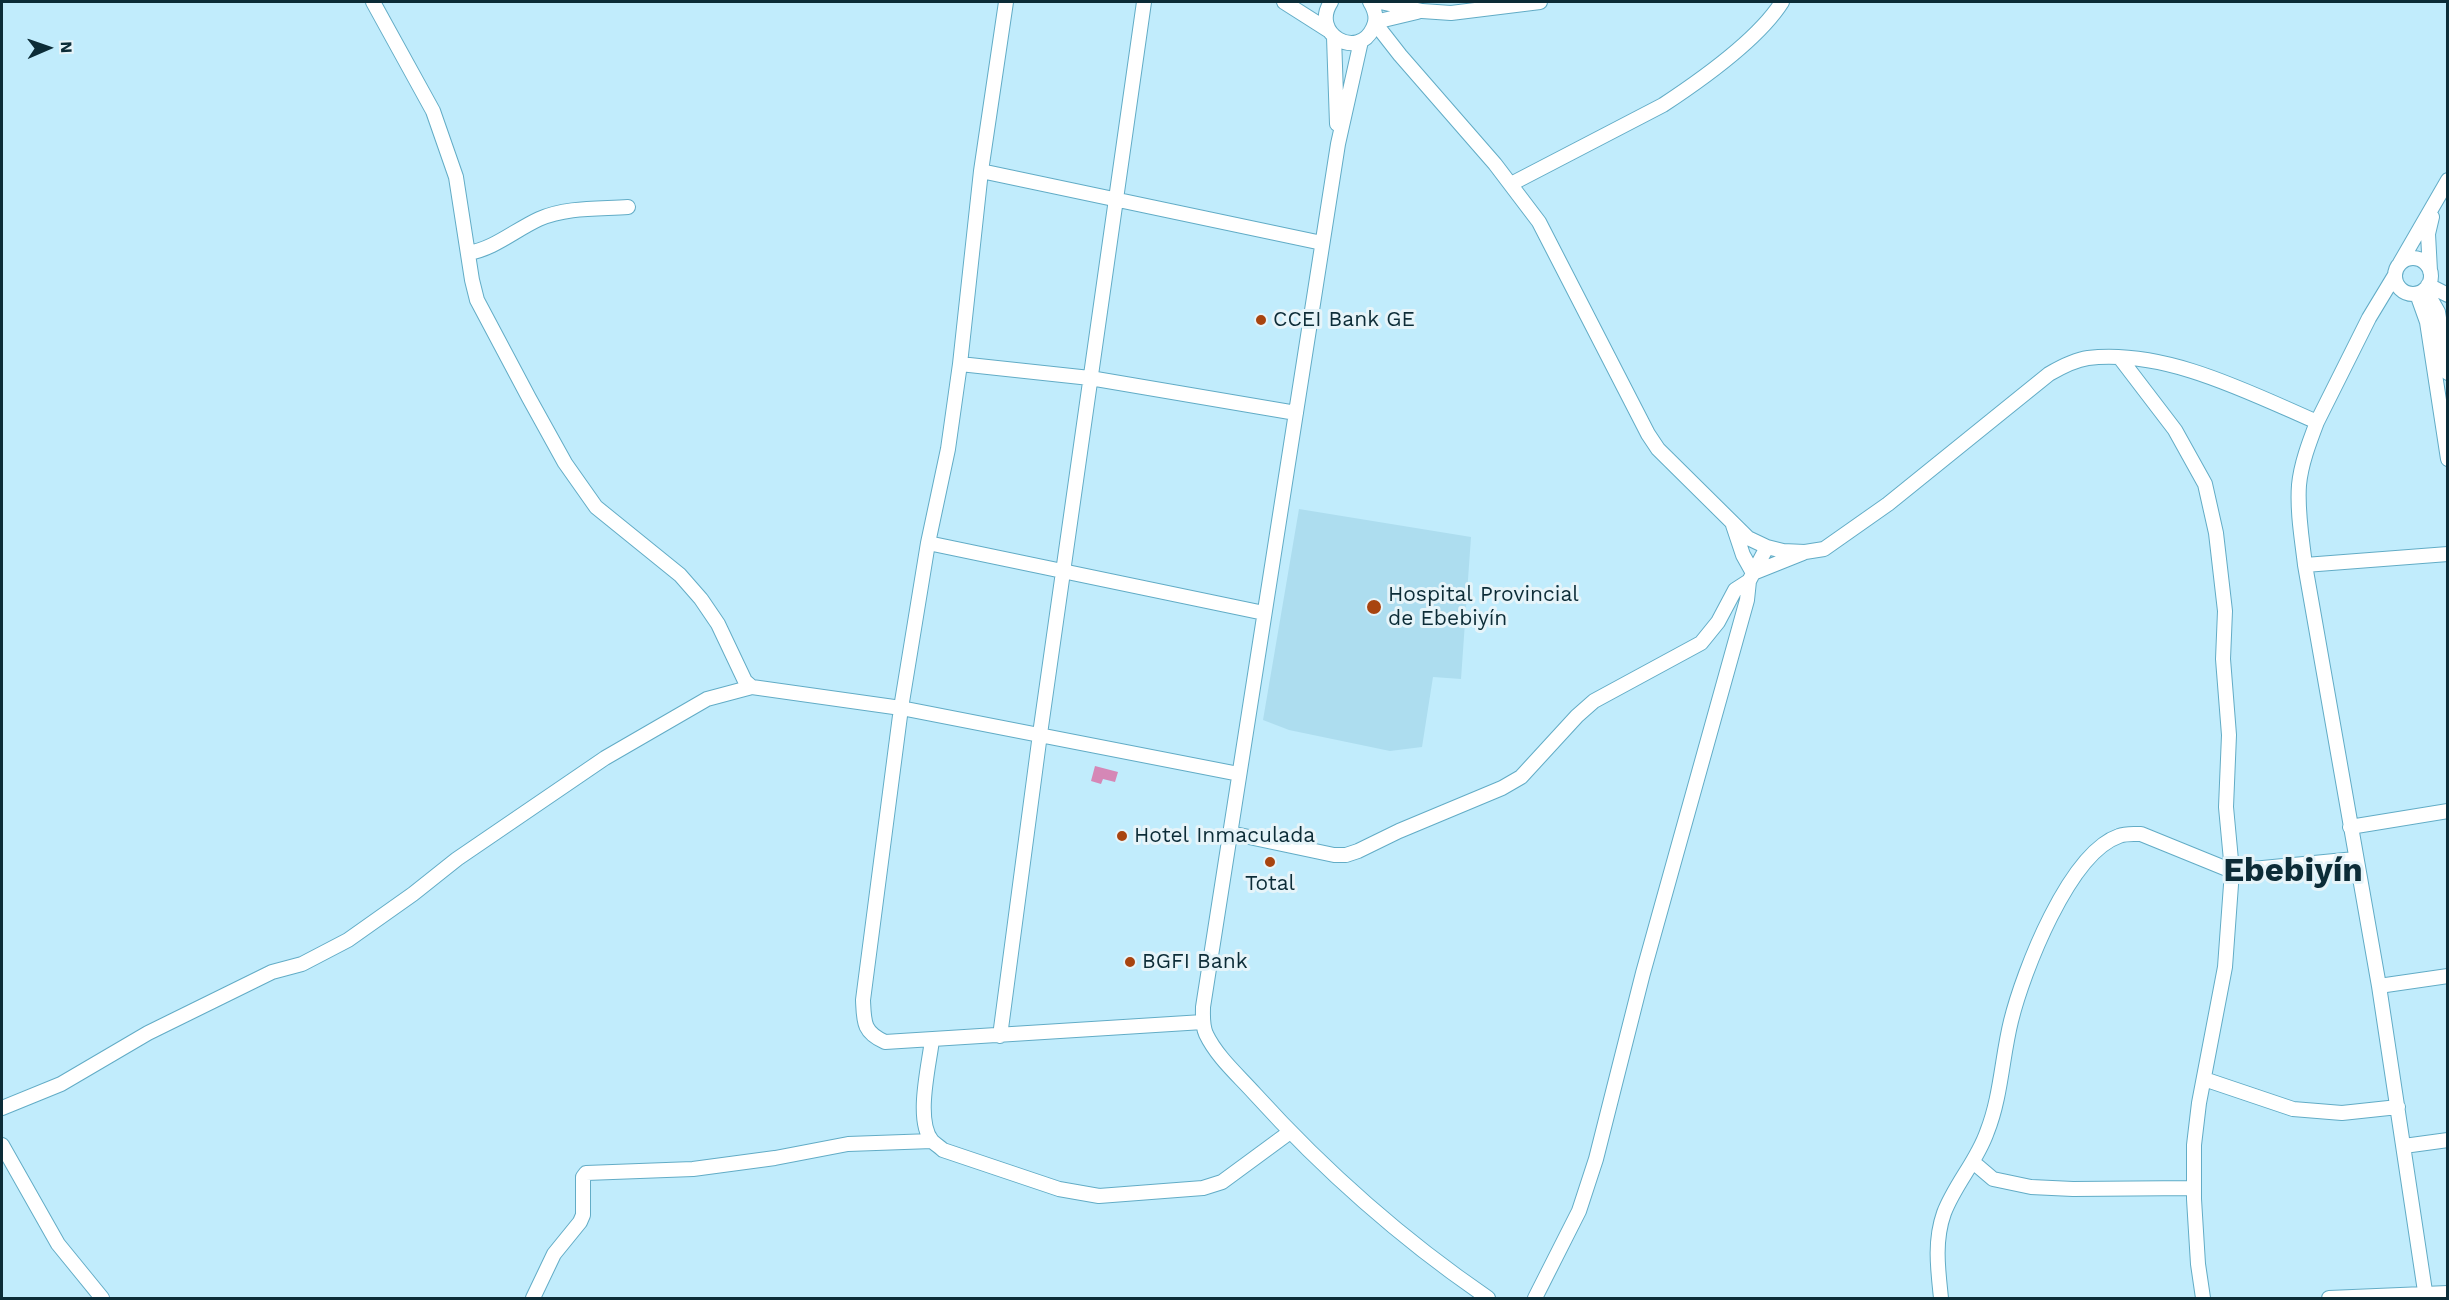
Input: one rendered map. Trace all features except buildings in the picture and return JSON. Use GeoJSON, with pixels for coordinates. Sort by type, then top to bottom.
{"type":"FeatureCollection","features":[{"type":"Feature","properties":{"kind":"street"},"geometry":{"type":"LineString","coordinates":[[373,2],[434,111],[447,145],[456,177],[477,300],[574,478],[596,507],[680,575],[718,624],[745,681],[752,687]]}},
{"type":"Feature","properties":{"kind":"street"},"geometry":{"type":"LineString","coordinates":[[1006,2],[981,171],[960,364],[948,449],[928,543],[902,708],[863,1000],[864,1021],[872,1036],[885,1041],[1000,1036],[1203,1022]]}},
{"type":"Feature","properties":{"kind":"street"},"geometry":{"type":"LineString","coordinates":[[1000,1036],[1040,734],[1144,2]]}},
{"type":"Feature","properties":{"kind":"street"},"geometry":{"type":"LineString","coordinates":[[1284,2],[1347,43],[1365,38],[1400,55]]}},
{"type":"Feature","properties":{"kind":"street"},"geometry":{"type":"LineString","coordinates":[[1331,2],[1326,15],[1331,33],[1338,144]]}},
{"type":"Feature","properties":{"kind":"street"},"geometry":{"type":"LineString","coordinates":[[1370,2],[1374,9],[1375,22],[1400,55],[1495,164],[1539,222],[1648,434],[1671,463],[1748,538],[1767,548],[1805,552],[1824,549],[1888,504],[2049,374],[2073,362],[2088,358],[2120,358],[2177,367],[2249,392],[2317,423]]}},
{"type":"Feature","properties":{"kind":"street"},"geometry":{"type":"LineString","coordinates":[[1380,2],[1422,11],[1467,13],[1540,2]]}},
{"type":"Feature","properties":{"kind":"street"},"geometry":{"type":"LineString","coordinates":[[1511,184],[1663,105],[1684,91],[1739,48],[1782,2]]}},
{"type":"Feature","properties":{"kind":"street"},"geometry":{"type":"LineString","coordinates":[[1422,11],[1375,22],[1365,38],[1338,144],[1203,1007],[1203,1022],[1206,1034],[1220,1056],[1290,1132],[1434,1261],[1488,1299]]}},
{"type":"Feature","properties":{"kind":"street"},"geometry":{"type":"LineString","coordinates":[[981,171],[1322,243]]}},
{"type":"Feature","properties":{"kind":"street"},"geometry":{"type":"LineString","coordinates":[[2425,1297],[2379,986],[2305,565],[2300,526],[2299,485],[2305,453],[2317,423],[2369,318],[2448,180]]}},
{"type":"Feature","properties":{"kind":"street"},"geometry":{"type":"LineString","coordinates":[[2435,205],[2428,234],[2422,286],[2448,459]]}},
{"type":"Feature","properties":{"kind":"street"},"geometry":{"type":"LineString","coordinates":[[468,253],[486,249],[504,237],[548,216],[575,210],[628,207]]}},
{"type":"Feature","properties":{"kind":"street"},"geometry":{"type":"LineString","coordinates":[[2448,295],[2422,286],[2399,288],[2398,269],[2408,259],[2417,259],[2425,263],[2422,286],[2438,312],[2448,373]]}},
{"type":"Feature","properties":{"kind":"street"},"geometry":{"type":"LineString","coordinates":[[2369,318],[2390,301],[2422,286]]}},
{"type":"Feature","properties":{"kind":"street"},"geometry":{"type":"LineString","coordinates":[[2120,358],[2175,430],[2205,484],[2212,511],[2225,611],[2223,658],[2229,735],[2226,807],[2232,871],[2226,967],[2204,1079],[2194,1145],[2198,1263],[2203,1299]]}},
{"type":"Feature","properties":{"kind":"street"},"geometry":{"type":"LineString","coordinates":[[960,364],[1090,378],[1296,413]]}},
{"type":"Feature","properties":{"kind":"street"},"geometry":{"type":"LineString","coordinates":[[1733,523],[1751,577]]}},
{"type":"Feature","properties":{"kind":"street"},"geometry":{"type":"LineString","coordinates":[[928,543],[1264,613]]}},
{"type":"Feature","properties":{"kind":"street"},"geometry":{"type":"LineString","coordinates":[[1535,1299],[1579,1211],[1596,1159],[1623,1048],[1747,600],[1751,577],[1767,548]]}},
{"type":"Feature","properties":{"kind":"street"},"geometry":{"type":"LineString","coordinates":[[1230,833],[1334,855],[1346,855],[1502,788],[1521,777],[1577,716],[1594,701],[1701,643],[1718,622],[1735,590],[1751,577],[1805,552]]}},
{"type":"Feature","properties":{"kind":"street"},"geometry":{"type":"LineString","coordinates":[[2305,565],[2448,554]]}},
{"type":"Feature","properties":{"kind":"street"},"geometry":{"type":"LineString","coordinates":[[2,1108],[61,1084],[148,1033],[272,972],[302,964],[348,940],[413,894],[457,859],[605,758],[707,699],[752,687],[902,708],[1239,774]]}},
{"type":"Feature","properties":{"kind":"street"},"geometry":{"type":"LineString","coordinates":[[2350,827],[2448,811]]}},
{"type":"Feature","properties":{"kind":"street"},"geometry":{"type":"LineString","coordinates":[[1941,1299],[1937,1262],[1938,1236],[1944,1212],[1973,1162],[1987,1132],[1996,1102],[2011,1021],[2025,971],[2041,935],[2086,861],[2103,845],[2117,836],[2128,833],[2141,834],[2232,871],[2355,859]]}},
{"type":"Feature","properties":{"kind":"street"},"geometry":{"type":"LineString","coordinates":[[2379,986],[2448,976]]}},
{"type":"Feature","properties":{"kind":"street"},"geometry":{"type":"LineString","coordinates":[[932,1040],[924,1112],[926,1127],[932,1141],[943,1150],[1059,1189],[1099,1196],[1203,1188],[1222,1182],[1290,1132]]}},
{"type":"Feature","properties":{"kind":"street"},"geometry":{"type":"LineString","coordinates":[[2204,1079],[2293,1109],[2342,1113],[2398,1107]]}},
{"type":"Feature","properties":{"kind":"street"},"geometry":{"type":"LineString","coordinates":[[2404,1146],[2448,1140]]}},
{"type":"Feature","properties":{"kind":"street"},"geometry":{"type":"LineString","coordinates":[[532,1299],[554,1254],[583,1215],[583,1177],[586,1173],[693,1169],[775,1158],[848,1144],[932,1141]]}},
{"type":"Feature","properties":{"kind":"street"},"geometry":{"type":"LineString","coordinates":[[2,1145],[58,1245],[102,1299]]}},
{"type":"Feature","properties":{"kind":"street"},"geometry":{"type":"LineString","coordinates":[[1973,1162],[1993,1179],[2031,1187],[2194,1188]]}},
{"type":"Feature","properties":{"kind":"street"},"geometry":{"type":"LineString","coordinates":[[2329,1299],[2425,1297],[2448,1293]]}},
{"type":"Feature","properties":{"kind":"shaded area","name":"Hospital Provincial de Ebebiyín"},"geometry":{"type":"Polygon","coordinates":[[[1299,509],[1471,537],[1461,679],[1433,677],[1422,747],[1390,751],[1289,730],[1263,720],[1299,509]]]}},
{"type":"Feature","properties":{"kind":"shaded area"},"geometry":{"type":"Polygon","coordinates":[[[1095,766],[1118,772],[1115,782],[1103,779],[1101,784],[1091,781],[1095,766]]]}},
{"type":"Feature","properties":{"kind":"place","name":"CCEI Bank GE"},"geometry":{"type":"Point","coordinates":[1261,320]}},
{"type":"Feature","properties":{"kind":"place","name":"Hospital Provincial de Ebebiyín"},"geometry":{"type":"Point","coordinates":[1374,607]}},
{"type":"Feature","properties":{"kind":"place","name":"Hotel Inmaculada"},"geometry":{"type":"Point","coordinates":[1122,836]}},
{"type":"Feature","properties":{"kind":"place","name":"Total"},"geometry":{"type":"Point","coordinates":[1270,862]}},
{"type":"Feature","properties":{"kind":"place","name":"BGFI Bank"},"geometry":{"type":"Point","coordinates":[1130,962]}},
{"type":"Feature","properties":{"kind":"district","name":"Ebebiyín"},"geometry":{"type":"Point","coordinates":[2293,871]}}]}
